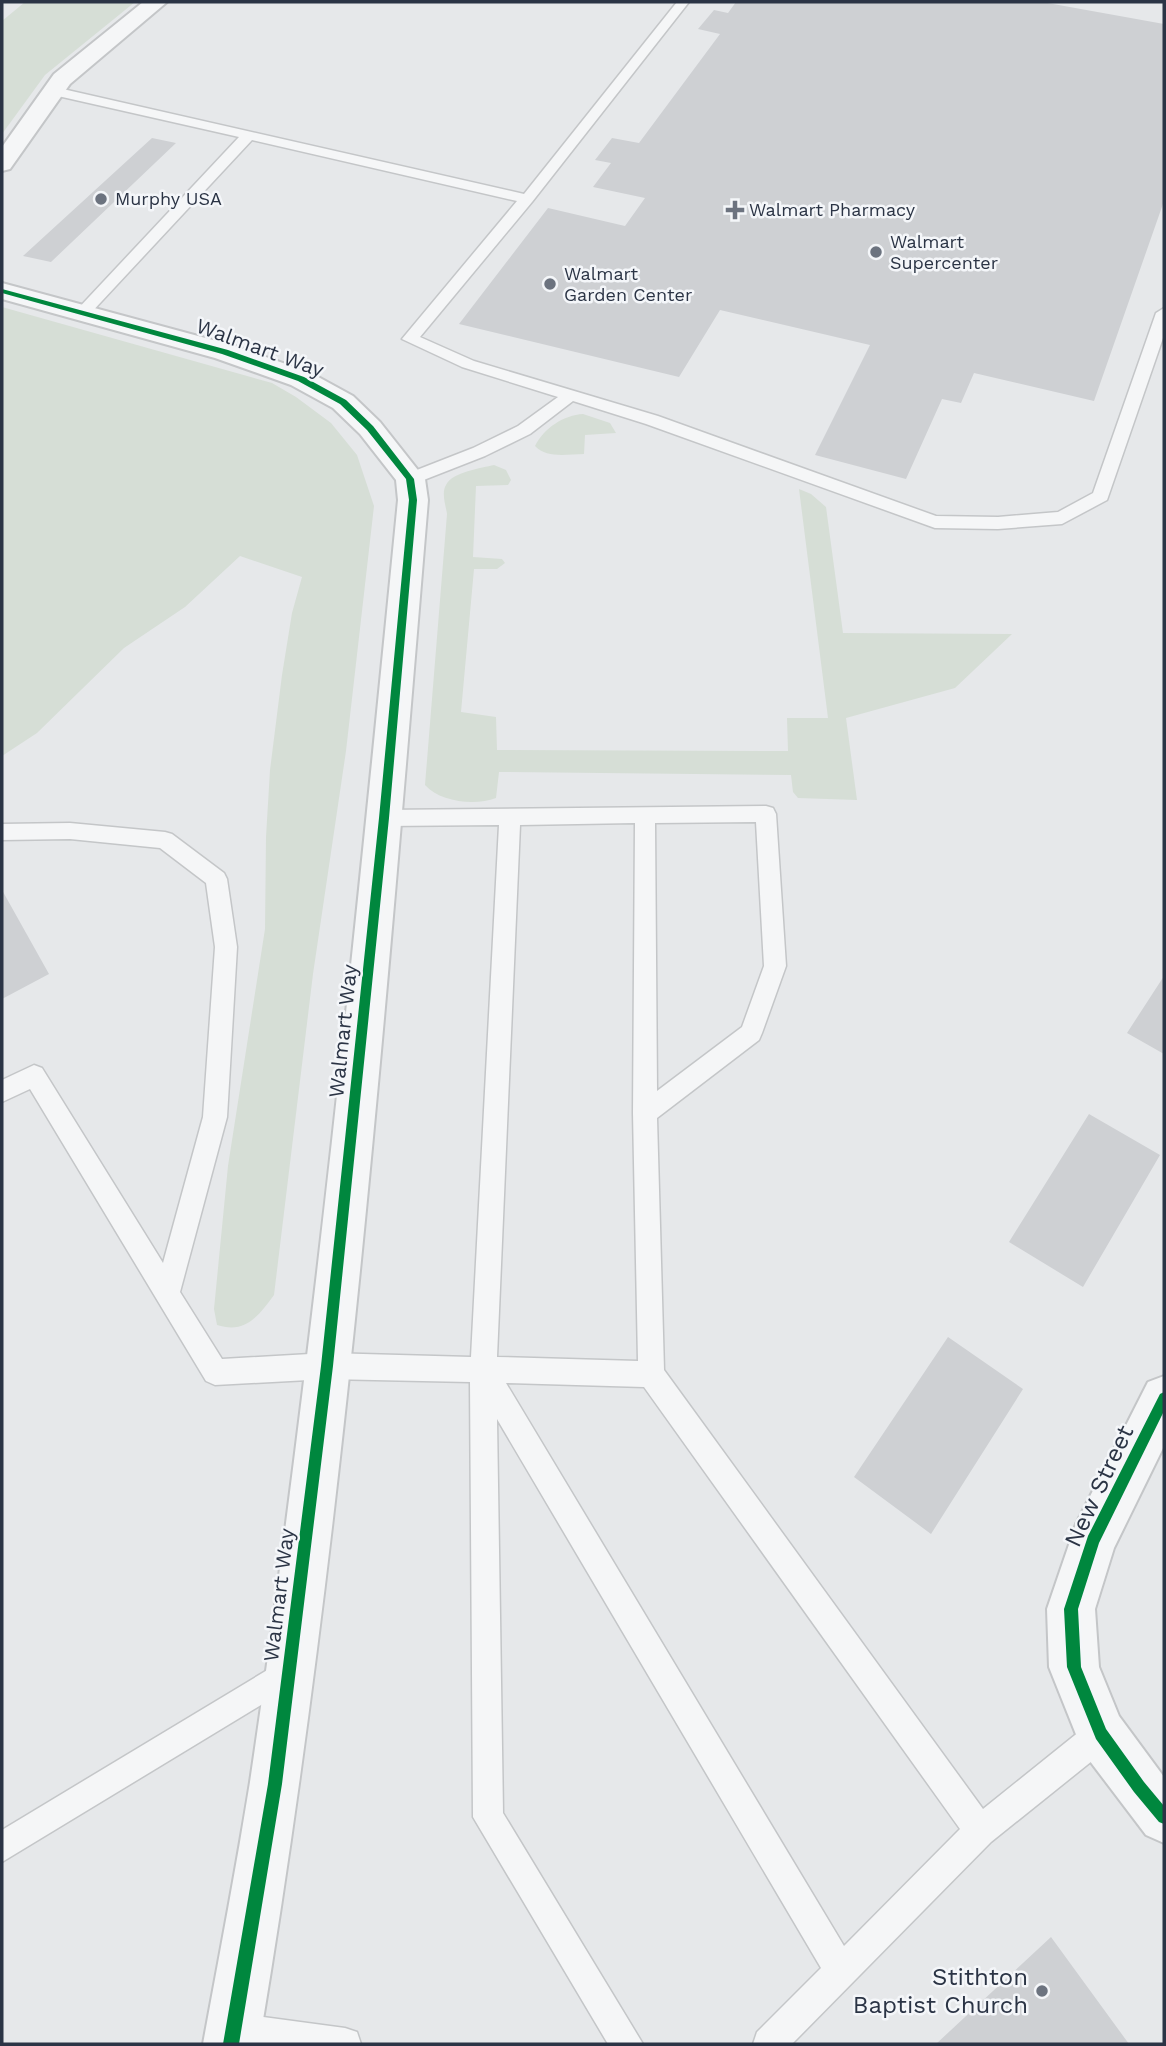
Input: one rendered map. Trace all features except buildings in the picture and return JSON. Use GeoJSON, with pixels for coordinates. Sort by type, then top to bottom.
{"type":"FeatureCollection","features":[{"type":"Feature","properties":{"kind":"street"},"geometry":{"type":"LineString","coordinates":[[2,164],[62,79],[156,2]]}},
{"type":"Feature","properties":{"kind":"street","name":"Walmart Way"},"geometry":{"type":"LineString","coordinates":[[2,291],[225,352],[301,379],[343,402],[370,428],[410,479],[413,500],[384,818],[327,1366],[275,1784],[232,2036]]}},
{"type":"Feature","properties":{"kind":"street","name":"New Street"},"geometry":{"type":"LineString","coordinates":[[1164,1398],[1093,1541],[1071,1609],[1074,1667],[1101,1734],[1164,1817]]}},
{"type":"Feature","properties":{"kind":"lane"},"geometry":{"type":"LineString","coordinates":[[683,2],[527,198],[410,338],[468,364],[652,420],[935,522],[998,523],[1062,518],[1101,496],[1164,313]]}},
{"type":"Feature","properties":{"kind":"lane"},"geometry":{"type":"LineString","coordinates":[[54,91],[527,198]]}},
{"type":"Feature","properties":{"kind":"lane"},"geometry":{"type":"LineString","coordinates":[[82,313],[249,135]]}},
{"type":"Feature","properties":{"kind":"lane"},"geometry":{"type":"LineString","coordinates":[[410,479],[479,452],[524,430],[571,395]]}},
{"type":"Feature","properties":{"kind":"lane"},"geometry":{"type":"LineString","coordinates":[[384,818],[766,814],[775,966],[751,1033],[645,1113]]}},
{"type":"Feature","properties":{"kind":"lane"},"geometry":{"type":"LineString","coordinates":[[645,815],[645,1113],[652,1374],[980,1831]]}},
{"type":"Feature","properties":{"kind":"lane"},"geometry":{"type":"LineString","coordinates":[[510,817],[483,1370],[488,1817],[627,2044]]}},
{"type":"Feature","properties":{"kind":"lane"},"geometry":{"type":"LineString","coordinates":[[2,832],[71,831],[165,840],[216,879],[226,947],[215,1117],[167,1294]]}},
{"type":"Feature","properties":{"kind":"lane"},"geometry":{"type":"LineString","coordinates":[[2,1092],[34,1075],[215,1372],[327,1366],[652,1374]]}},
{"type":"Feature","properties":{"kind":"lane"},"geometry":{"type":"LineString","coordinates":[[483,1370],[841,1971]]}},
{"type":"Feature","properties":{"kind":"lane"},"geometry":{"type":"LineString","coordinates":[[2,1847],[289,1672]]}},
{"type":"Feature","properties":{"kind":"lane"},"geometry":{"type":"LineString","coordinates":[[769,2044],[980,1831],[1101,1734]]}},
{"type":"Feature","properties":{"kind":"lane"},"geometry":{"type":"LineString","coordinates":[[232,2036],[345,2044]]}},
{"type":"Feature","properties":{"kind":"shaded area"},"geometry":{"type":"Polygon","coordinates":[[[25,2],[135,2],[45,75],[2,134],[2,21],[25,2]]]}},
{"type":"Feature","properties":{"kind":"shaded area"},"geometry":{"type":"Polygon","coordinates":[[[2,307],[272,383],[331,423],[357,455],[374,506],[346,751],[313,974],[274,1295],[250,1322],[235,1327],[217,1325],[214,1309],[228,1166],[265,929],[270,770],[292,613],[302,577],[240,556],[185,607],[124,648],[37,733],[2,756],[2,307]]]}},
{"type":"Feature","properties":{"kind":"shaded area"},"geometry":{"type":"Polygon","coordinates":[[[583,414],[610,423],[616,433],[585,435],[584,454],[545,453],[535,446],[555,424],[583,414]]]}},
{"type":"Feature","properties":{"kind":"shaded area"},"geometry":{"type":"Polygon","coordinates":[[[494,465],[506,470],[511,480],[508,485],[476,486],[473,557],[502,559],[505,563],[497,569],[474,569],[461,712],[496,717],[497,750],[788,751],[787,718],[828,718],[799,489],[811,494],[826,507],[843,633],[1012,634],[955,688],[846,718],[857,800],[798,798],[793,792],[791,775],[499,772],[496,798],[478,802],[449,799],[431,791],[425,785],[447,514],[444,492],[446,485],[454,477],[494,465]]]}},
{"type":"Feature","properties":{"kind":"cycle path"},"geometry":{"type":"LineString","coordinates":[[2,291],[225,352],[301,379],[343,402],[370,428],[410,479],[413,500],[384,818],[327,1366],[275,1784],[231,2044]]}},
{"type":"Feature","properties":{"kind":"cycle path"},"geometry":{"type":"LineString","coordinates":[[1164,1398],[1093,1541],[1071,1609],[1074,1667],[1101,1734],[1164,1817]]}},
{"type":"Feature","properties":{"kind":"place","name":"Murphy USA"},"geometry":{"type":"Point","coordinates":[101,199]}},
{"type":"Feature","properties":{"kind":"place","name":"Walmart Pharmacy"},"geometry":{"type":"Point","coordinates":[735,210]}},
{"type":"Feature","properties":{"kind":"place","name":"Walmart Supercenter"},"geometry":{"type":"Point","coordinates":[876,252]}},
{"type":"Feature","properties":{"kind":"place","name":"Walmart Garden Center"},"geometry":{"type":"Point","coordinates":[550,284]}},
{"type":"Feature","properties":{"kind":"place","name":"Stithton Baptist Church"},"geometry":{"type":"Point","coordinates":[1042,1991]}}]}
